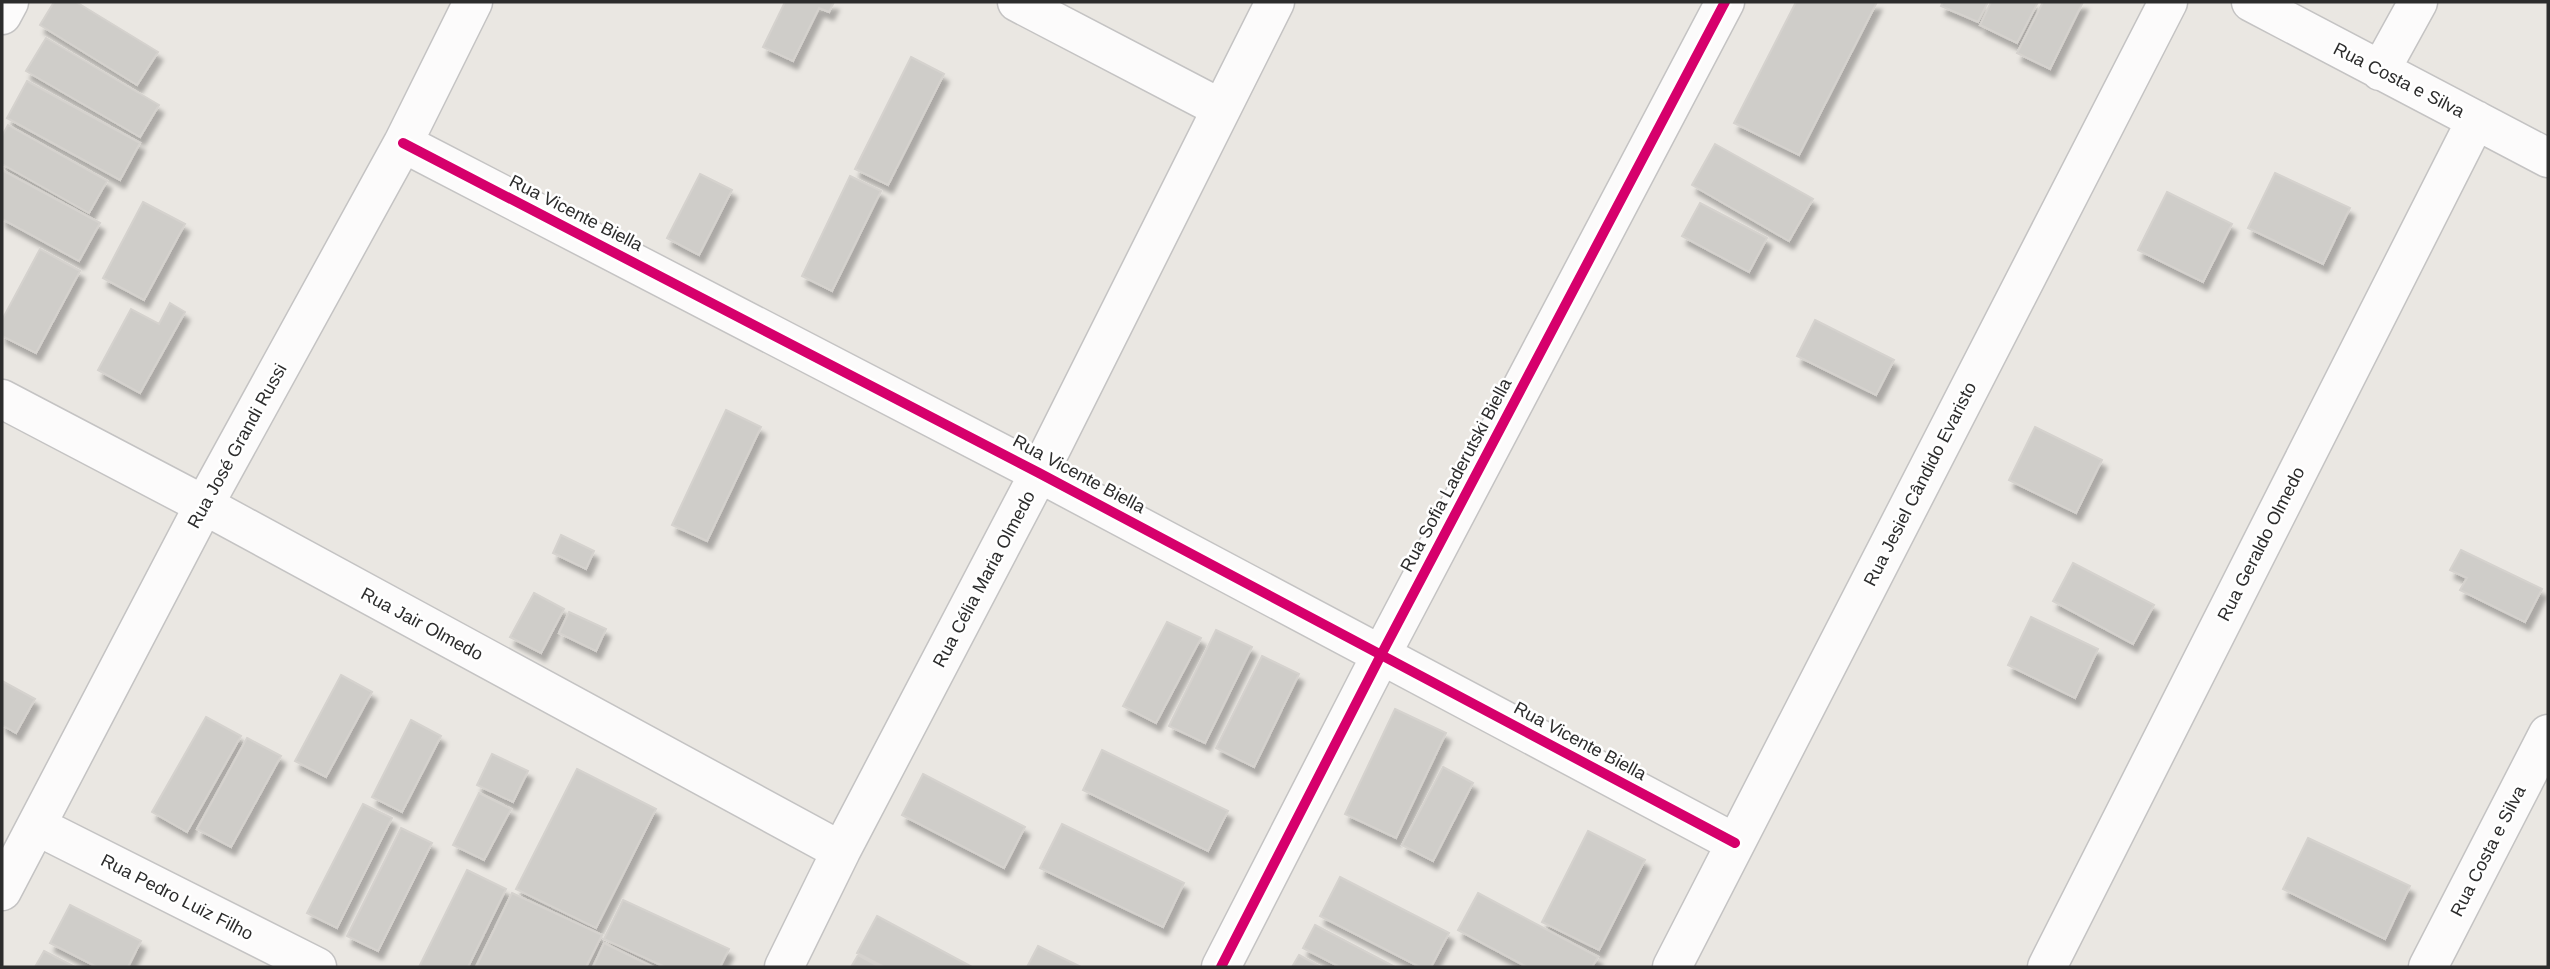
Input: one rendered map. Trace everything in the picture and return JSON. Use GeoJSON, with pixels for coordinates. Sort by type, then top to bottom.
{"type":"FeatureCollection","features":[{"type":"Feature","properties":{"kind":"street"},"geometry":{"type":"LineString","coordinates":[[2,15],[9,2]]}},
{"type":"Feature","properties":{"kind":"street","name":"Rua José Grandi Russi"},"geometry":{"type":"LineString","coordinates":[[2,891],[204,505],[403,143],[473,2]]}},
{"type":"Feature","properties":{"kind":"street"},"geometry":{"type":"LineString","coordinates":[[1017,2],[1220,108]]}},
{"type":"Feature","properties":{"kind":"street","name":"Rua Célia Maria Olmedo"},"geometry":{"type":"LineString","coordinates":[[783,967],[1040,472],[1275,2]]}},
{"type":"Feature","properties":{"kind":"street","name":"Rua Sofia Laderutski Biella"},"geometry":{"type":"LineString","coordinates":[[1222,967],[1381,655],[1725,2]]}},
{"type":"Feature","properties":{"kind":"street","name":"Rua Jesiel Cândido Evaristo"},"geometry":{"type":"LineString","coordinates":[[1672,967],[2168,2]]}},
{"type":"Feature","properties":{"kind":"street","name":"Rua Costa e Silva"},"geometry":{"type":"LineString","coordinates":[[2251,2],[2548,158]]}},
{"type":"Feature","properties":{"kind":"street"},"geometry":{"type":"LineString","coordinates":[[2380,71],[2418,2]]}},
{"type":"Feature","properties":{"kind":"street","name":"Rua Geraldo Olmedo"},"geometry":{"type":"LineString","coordinates":[[2047,967],[2476,120]]}},
{"type":"Feature","properties":{"kind":"street","name":"Rua Vicente Biella"},"geometry":{"type":"LineString","coordinates":[[403,143],[1040,472],[1735,843]]}},
{"type":"Feature","properties":{"kind":"street","name":"Rua Jair Olmedo"},"geometry":{"type":"LineString","coordinates":[[2,399],[204,505],[841,851]]}},
{"type":"Feature","properties":{"kind":"street","name":"Rua Costa e Silva"},"geometry":{"type":"LineString","coordinates":[[2428,967],[2548,734]]}},
{"type":"Feature","properties":{"kind":"street","name":"Rua Pedro Luiz Filho"},"geometry":{"type":"LineString","coordinates":[[37,826],[317,967]]}},
{"type":"Feature","properties":{"kind":"building"},"geometry":{"type":"Polygon","coordinates":[[[54,2],[76,2],[158,52],[137,85],[40,25],[54,2]]]}},
{"type":"Feature","properties":{"kind":"building"},"geometry":{"type":"Polygon","coordinates":[[[785,2],[834,2],[829,12],[819,8],[793,61],[763,47],[785,2]]]}},
{"type":"Feature","properties":{"kind":"building"},"geometry":{"type":"Polygon","coordinates":[[[1796,2],[1877,2],[1799,155],[1734,123],[1796,2]]]}},
{"type":"Feature","properties":{"kind":"building"},"geometry":{"type":"Polygon","coordinates":[[[1943,2],[1988,2],[1978,22],[1941,6],[1943,2]]]}},
{"type":"Feature","properties":{"kind":"building"},"geometry":{"type":"Polygon","coordinates":[[[1991,2],[2038,2],[2017,43],[1980,25],[1991,2]]]}},
{"type":"Feature","properties":{"kind":"building"},"geometry":{"type":"Polygon","coordinates":[[[2043,2],[2083,2],[2050,69],[2017,53],[2043,2]]]}},
{"type":"Feature","properties":{"kind":"building"},"geometry":{"type":"Polygon","coordinates":[[[46,38],[159,105],[140,137],[26,71],[46,38]]]}},
{"type":"Feature","properties":{"kind":"building"},"geometry":{"type":"Polygon","coordinates":[[[911,57],[944,74],[888,185],[855,169],[911,57]]]}},
{"type":"Feature","properties":{"kind":"building"},"geometry":{"type":"Polygon","coordinates":[[[27,81],[140,143],[120,180],[7,118],[27,81]]]}},
{"type":"Feature","properties":{"kind":"building"},"geometry":{"type":"Polygon","coordinates":[[[8,125],[107,181],[89,213],[2,164],[2,136],[8,125]]]}},
{"type":"Feature","properties":{"kind":"building"},"geometry":{"type":"Polygon","coordinates":[[[1715,144],[1813,199],[1789,241],[1692,185],[1715,144]]]}},
{"type":"Feature","properties":{"kind":"building"},"geometry":{"type":"Polygon","coordinates":[[[2,170],[100,223],[79,261],[2,219],[2,170]]]}},
{"type":"Feature","properties":{"kind":"building"},"geometry":{"type":"Polygon","coordinates":[[[2275,173],[2350,208],[2323,264],[2248,228],[2275,173]]]}},
{"type":"Feature","properties":{"kind":"building"},"geometry":{"type":"Polygon","coordinates":[[[700,174],[732,190],[699,255],[667,238],[700,174]]]}},
{"type":"Feature","properties":{"kind":"building"},"geometry":{"type":"Polygon","coordinates":[[[850,176],[881,191],[832,291],[802,276],[850,176]]]}},
{"type":"Feature","properties":{"kind":"building"},"geometry":{"type":"Polygon","coordinates":[[[2167,192],[2232,224],[2203,282],[2138,250],[2167,192]]]}},
{"type":"Feature","properties":{"kind":"building"},"geometry":{"type":"Polygon","coordinates":[[[143,202],[185,224],[144,300],[103,278],[143,202]]]}},
{"type":"Feature","properties":{"kind":"building"},"geometry":{"type":"Polygon","coordinates":[[[1700,203],[1767,238],[1749,272],[1682,236],[1700,203]]]}},
{"type":"Feature","properties":{"kind":"building"},"geometry":{"type":"Polygon","coordinates":[[[40,249],[80,271],[36,353],[2,336],[2,320],[40,249]]]}},
{"type":"Feature","properties":{"kind":"building"},"geometry":{"type":"Polygon","coordinates":[[[170,303],[185,312],[140,393],[98,370],[131,309],[159,324],[170,303]]]}},
{"type":"Feature","properties":{"kind":"building"},"geometry":{"type":"Polygon","coordinates":[[[1815,320],[1894,360],[1876,395],[1797,356],[1815,320]]]}},
{"type":"Feature","properties":{"kind":"building"},"geometry":{"type":"Polygon","coordinates":[[[726,410],[761,427],[707,541],[672,525],[726,410]]]}},
{"type":"Feature","properties":{"kind":"building"},"geometry":{"type":"Polygon","coordinates":[[[2035,427],[2102,460],[2076,513],[2009,480],[2035,427]]]}},
{"type":"Feature","properties":{"kind":"building"},"geometry":{"type":"Polygon","coordinates":[[[561,535],[594,551],[586,569],[553,553],[561,535]]]}},
{"type":"Feature","properties":{"kind":"building"},"geometry":{"type":"Polygon","coordinates":[[[2461,550],[2542,589],[2525,622],[2460,590],[2467,578],[2450,570],[2461,550]]]}},
{"type":"Feature","properties":{"kind":"building"},"geometry":{"type":"Polygon","coordinates":[[[2073,563],[2154,605],[2133,644],[2053,601],[2073,563]]]}},
{"type":"Feature","properties":{"kind":"building"},"geometry":{"type":"Polygon","coordinates":[[[534,593],[564,609],[541,653],[510,637],[534,593]]]}},
{"type":"Feature","properties":{"kind":"building"},"geometry":{"type":"Polygon","coordinates":[[[569,612],[606,629],[596,651],[559,633],[569,612]]]}},
{"type":"Feature","properties":{"kind":"building"},"geometry":{"type":"Polygon","coordinates":[[[2031,617],[2098,649],[2075,698],[2008,665],[2031,617]]]}},
{"type":"Feature","properties":{"kind":"building"},"geometry":{"type":"Polygon","coordinates":[[[1167,622],[1201,638],[1156,723],[1123,706],[1167,622]]]}},
{"type":"Feature","properties":{"kind":"building"},"geometry":{"type":"Polygon","coordinates":[[[1216,630],[1252,647],[1205,743],[1169,726],[1216,630]]]}},
{"type":"Feature","properties":{"kind":"building"},"geometry":{"type":"Polygon","coordinates":[[[1262,656],[1299,674],[1254,767],[1216,748],[1262,656]]]}},
{"type":"Feature","properties":{"kind":"building"},"geometry":{"type":"Polygon","coordinates":[[[341,675],[372,692],[326,777],[295,761],[341,675]]]}},
{"type":"Feature","properties":{"kind":"building"},"geometry":{"type":"Polygon","coordinates":[[[2,681],[35,699],[16,733],[2,725],[2,681]]]}},
{"type":"Feature","properties":{"kind":"building"},"geometry":{"type":"Polygon","coordinates":[[[1395,709],[1446,733],[1396,838],[1345,814],[1395,709]]]}},
{"type":"Feature","properties":{"kind":"building"},"geometry":{"type":"Polygon","coordinates":[[[206,717],[241,736],[187,832],[152,812],[206,717]]]}},
{"type":"Feature","properties":{"kind":"building"},"geometry":{"type":"Polygon","coordinates":[[[411,720],[441,736],[402,812],[372,797],[411,720]]]}},
{"type":"Feature","properties":{"kind":"building"},"geometry":{"type":"Polygon","coordinates":[[[247,738],[281,756],[231,847],[197,829],[247,738]]]}},
{"type":"Feature","properties":{"kind":"building"},"geometry":{"type":"Polygon","coordinates":[[[1102,750],[1228,811],[1208,851],[1083,790],[1102,750]]]}},
{"type":"Feature","properties":{"kind":"building"},"geometry":{"type":"Polygon","coordinates":[[[492,754],[528,771],[513,802],[477,785],[492,754]]]}},
{"type":"Feature","properties":{"kind":"building"},"geometry":{"type":"Polygon","coordinates":[[[1443,767],[1473,783],[1433,861],[1402,845],[1443,767]]]}},
{"type":"Feature","properties":{"kind":"building"},"geometry":{"type":"Polygon","coordinates":[[[577,769],[656,809],[596,928],[516,889],[577,769]]]}},
{"type":"Feature","properties":{"kind":"building"},"geometry":{"type":"Polygon","coordinates":[[[923,774],[1025,827],[1004,868],[902,815],[923,774]]]}},
{"type":"Feature","properties":{"kind":"building"},"geometry":{"type":"Polygon","coordinates":[[[479,793],[511,809],[484,860],[453,845],[479,793]]]}},
{"type":"Feature","properties":{"kind":"building"},"geometry":{"type":"Polygon","coordinates":[[[363,804],[392,818],[337,928],[307,913],[363,804]]]}},
{"type":"Feature","properties":{"kind":"building"},"geometry":{"type":"Polygon","coordinates":[[[1062,824],[1184,883],[1163,927],[1040,868],[1062,824]]]}},
{"type":"Feature","properties":{"kind":"building"},"geometry":{"type":"Polygon","coordinates":[[[401,828],[432,843],[378,951],[347,936],[401,828]]]}},
{"type":"Feature","properties":{"kind":"building"},"geometry":{"type":"Polygon","coordinates":[[[1588,831],[1645,860],[1599,950],[1542,922],[1588,831]]]}},
{"type":"Feature","properties":{"kind":"building"},"geometry":{"type":"Polygon","coordinates":[[[2308,838],[2410,886],[2385,939],[2283,889],[2308,838]]]}},
{"type":"Feature","properties":{"kind":"building"},"geometry":{"type":"Polygon","coordinates":[[[467,870],[506,889],[468,967],[419,967],[467,870]]]}},
{"type":"Feature","properties":{"kind":"building"},"geometry":{"type":"Polygon","coordinates":[[[1340,877],[1449,933],[1431,967],[1420,967],[1320,916],[1340,877]]]}},
{"type":"Feature","properties":{"kind":"building"},"geometry":{"type":"Polygon","coordinates":[[[512,893],[602,935],[586,967],[476,967],[512,893]]]}},
{"type":"Feature","properties":{"kind":"building"},"geometry":{"type":"Polygon","coordinates":[[[1478,893],[1598,957],[1592,967],[1527,967],[1458,930],[1478,893]]]}},
{"type":"Feature","properties":{"kind":"building"},"geometry":{"type":"Polygon","coordinates":[[[623,900],[729,949],[720,967],[665,967],[604,939],[623,900]]]}},
{"type":"Feature","properties":{"kind":"building"},"geometry":{"type":"Polygon","coordinates":[[[70,905],[141,941],[128,967],[97,967],[50,943],[70,905]]]}},
{"type":"Feature","properties":{"kind":"building"},"geometry":{"type":"Polygon","coordinates":[[[877,916],[972,967],[884,967],[857,953],[877,916]]]}},
{"type":"Feature","properties":{"kind":"building"},"geometry":{"type":"Polygon","coordinates":[[[1315,925],[1395,967],[1340,967],[1303,948],[1315,925]]]}},
{"type":"Feature","properties":{"kind":"building"},"geometry":{"type":"Polygon","coordinates":[[[604,943],[653,967],[593,967],[604,943]]]}},
{"type":"Feature","properties":{"kind":"building"},"geometry":{"type":"Polygon","coordinates":[[[1038,946],[1081,967],[1027,967],[1038,946]]]}},
{"type":"Feature","properties":{"kind":"building"},"geometry":{"type":"Polygon","coordinates":[[[44,951],[75,967],[35,967],[44,951]]]}},
{"type":"Feature","properties":{"kind":"building"},"geometry":{"type":"Polygon","coordinates":[[[858,955],[880,967],[851,967],[858,955]]]}},
{"type":"Feature","properties":{"kind":"building"},"geometry":{"type":"Polygon","coordinates":[[[1299,955],[1321,967],[1292,967],[1299,955]]]}},
{"type":"Feature","properties":{"kind":"cycle path"},"geometry":{"type":"LineString","coordinates":[[1221,967],[1381,655],[1725,2]]}},
{"type":"Feature","properties":{"kind":"cycle path"},"geometry":{"type":"LineString","coordinates":[[403,143],[1039,473],[1735,843]]}}]}
